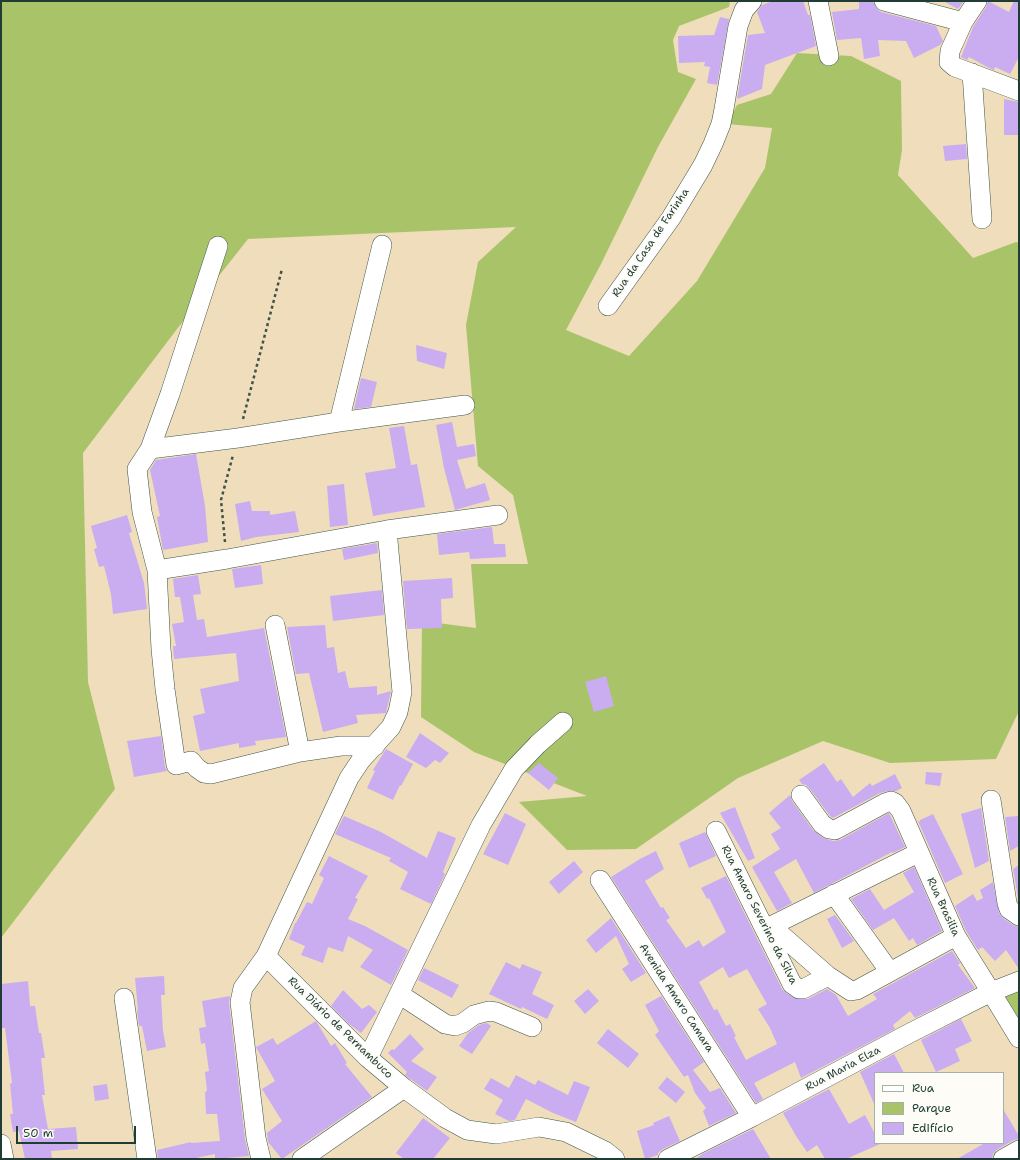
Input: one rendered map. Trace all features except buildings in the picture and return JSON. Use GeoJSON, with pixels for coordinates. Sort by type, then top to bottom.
{"type":"FeatureCollection","features":[{"type":"Feature","properties":{"kind":"street","name":"Rua da Casa de Farinha"},"geometry":{"type":"LineString","coordinates":[[608,306],[671,218],[713,144],[721,124],[738,26],[744,10],[752,1]]}},
{"type":"Feature","properties":{"kind":"street"},"geometry":{"type":"LineString","coordinates":[[818,1],[829,56]]}},
{"type":"Feature","properties":{"kind":"street"},"geometry":{"type":"LineString","coordinates":[[977,1],[963,22],[950,51],[949,62],[955,67],[1019,91]]}},
{"type":"Feature","properties":{"kind":"street"},"geometry":{"type":"LineString","coordinates":[[895,2],[963,22]]}},
{"type":"Feature","properties":{"kind":"street"},"geometry":{"type":"LineString","coordinates":[[972,73],[982,220]]}},
{"type":"Feature","properties":{"kind":"street"},"geometry":{"type":"LineString","coordinates":[[339,422],[382,245]]}},
{"type":"Feature","properties":{"kind":"street"},"geometry":{"type":"LineString","coordinates":[[218,246],[170,394],[150,449],[138,469],[142,512],[157,570],[161,649],[176,765],[191,761],[204,773],[211,774],[300,752],[348,746],[374,746]]}},
{"type":"Feature","properties":{"kind":"street"},"geometry":{"type":"LineString","coordinates":[[150,449],[238,438],[339,422],[465,405]]}},
{"type":"Feature","properties":{"kind":"street"},"geometry":{"type":"LineString","coordinates":[[157,570],[387,530],[498,515]]}},
{"type":"Feature","properties":{"kind":"street"},"geometry":{"type":"LineString","coordinates":[[261,1159],[256,1138],[240,1002],[243,988],[266,956],[349,778],[361,760],[391,727],[398,712],[402,692],[387,530]]}},
{"type":"Feature","properties":{"kind":"street"},"geometry":{"type":"LineString","coordinates":[[275,625],[300,752]]}},
{"type":"Feature","properties":{"kind":"street"},"geometry":{"type":"LineString","coordinates":[[368,1058],[481,825],[514,769],[538,744],[563,722]]}},
{"type":"Feature","properties":{"kind":"street","name":"Rua Brasilia"},"geometry":{"type":"LineString","coordinates":[[801,795],[822,824],[829,829],[835,830],[885,803],[891,801],[896,803],[901,811],[918,853],[956,936],[992,992],[1019,1038]]}},
{"type":"Feature","properties":{"kind":"street"},"geometry":{"type":"LineString","coordinates":[[991,800],[1007,903],[1019,916]]}},
{"type":"Feature","properties":{"kind":"street","name":"Rua Amaro Severino da Silva"},"geometry":{"type":"LineString","coordinates":[[716,831],[768,928],[795,988],[803,989],[828,976]]}},
{"type":"Feature","properties":{"kind":"street"},"geometry":{"type":"LineString","coordinates":[[768,928],[918,853]]}},
{"type":"Feature","properties":{"kind":"street","name":"Avenida Amaro Camara"},"geometry":{"type":"LineString","coordinates":[[600,880],[752,1117]]}},
{"type":"Feature","properties":{"kind":"street"},"geometry":{"type":"LineString","coordinates":[[834,894],[890,972]]}},
{"type":"Feature","properties":{"kind":"street","name":"Rua Amaro Severino da Silva"},"geometry":{"type":"LineString","coordinates":[[768,928],[828,976],[851,991],[857,990],[956,936]]}},
{"type":"Feature","properties":{"kind":"street","name":"Rua Diário de Pernambuco"},"geometry":{"type":"LineString","coordinates":[[266,956],[368,1058],[404,1088],[446,1118],[467,1130],[496,1134],[539,1127],[566,1132],[605,1151],[615,1159]]}},
{"type":"Feature","properties":{"kind":"street","name":"Rua Maria Elza"},"geometry":{"type":"LineString","coordinates":[[668,1159],[752,1117],[910,1033],[992,992],[1019,981]]}},
{"type":"Feature","properties":{"kind":"street"},"geometry":{"type":"LineString","coordinates":[[399,994],[445,1024],[455,1026],[474,1015],[489,1011],[496,1012],[532,1027]]}},
{"type":"Feature","properties":{"kind":"street"},"geometry":{"type":"LineString","coordinates":[[124,998],[147,1159]]}},
{"type":"Feature","properties":{"kind":"street"},"geometry":{"type":"LineString","coordinates":[[302,1159],[404,1088]]}},
{"type":"Feature","properties":{"kind":"street"},"geometry":{"type":"LineString","coordinates":[[1,1144],[4,1159]]}},
{"type":"Feature","properties":{"kind":"street"},"geometry":{"type":"LineString","coordinates":[[1003,1159],[1019,1150]]}},
{"type":"Feature","properties":{"kind":"path"},"geometry":{"type":"LineString","coordinates":[[227,559],[221,500],[282,269]]}},
{"type":"Feature","properties":{"kind":"green space"},"geometry":{"type":"Polygon","coordinates":[[[1,1],[730,1],[729,7],[679,26],[673,40],[678,72],[696,79],[658,147],[601,264],[566,330],[629,356],[697,281],[765,168],[772,128],[727,124],[737,105],[771,94],[797,53],[851,56],[901,81],[902,150],[898,175],[973,258],[1016,242],[1019,243],[1019,711],[996,759],[890,763],[823,741],[738,778],[636,849],[567,850],[519,802],[587,796],[474,752],[421,717],[422,621],[476,628],[471,564],[528,564],[513,495],[478,466],[466,325],[478,262],[516,227],[248,239],[177,329],[83,453],[88,682],[115,789],[1,938],[1,1]]]}},
{"type":"Feature","properties":{"kind":"green space"},"geometry":{"type":"Polygon","coordinates":[[[1019,983],[1019,1028],[999,990],[1019,983]]]}}]}
